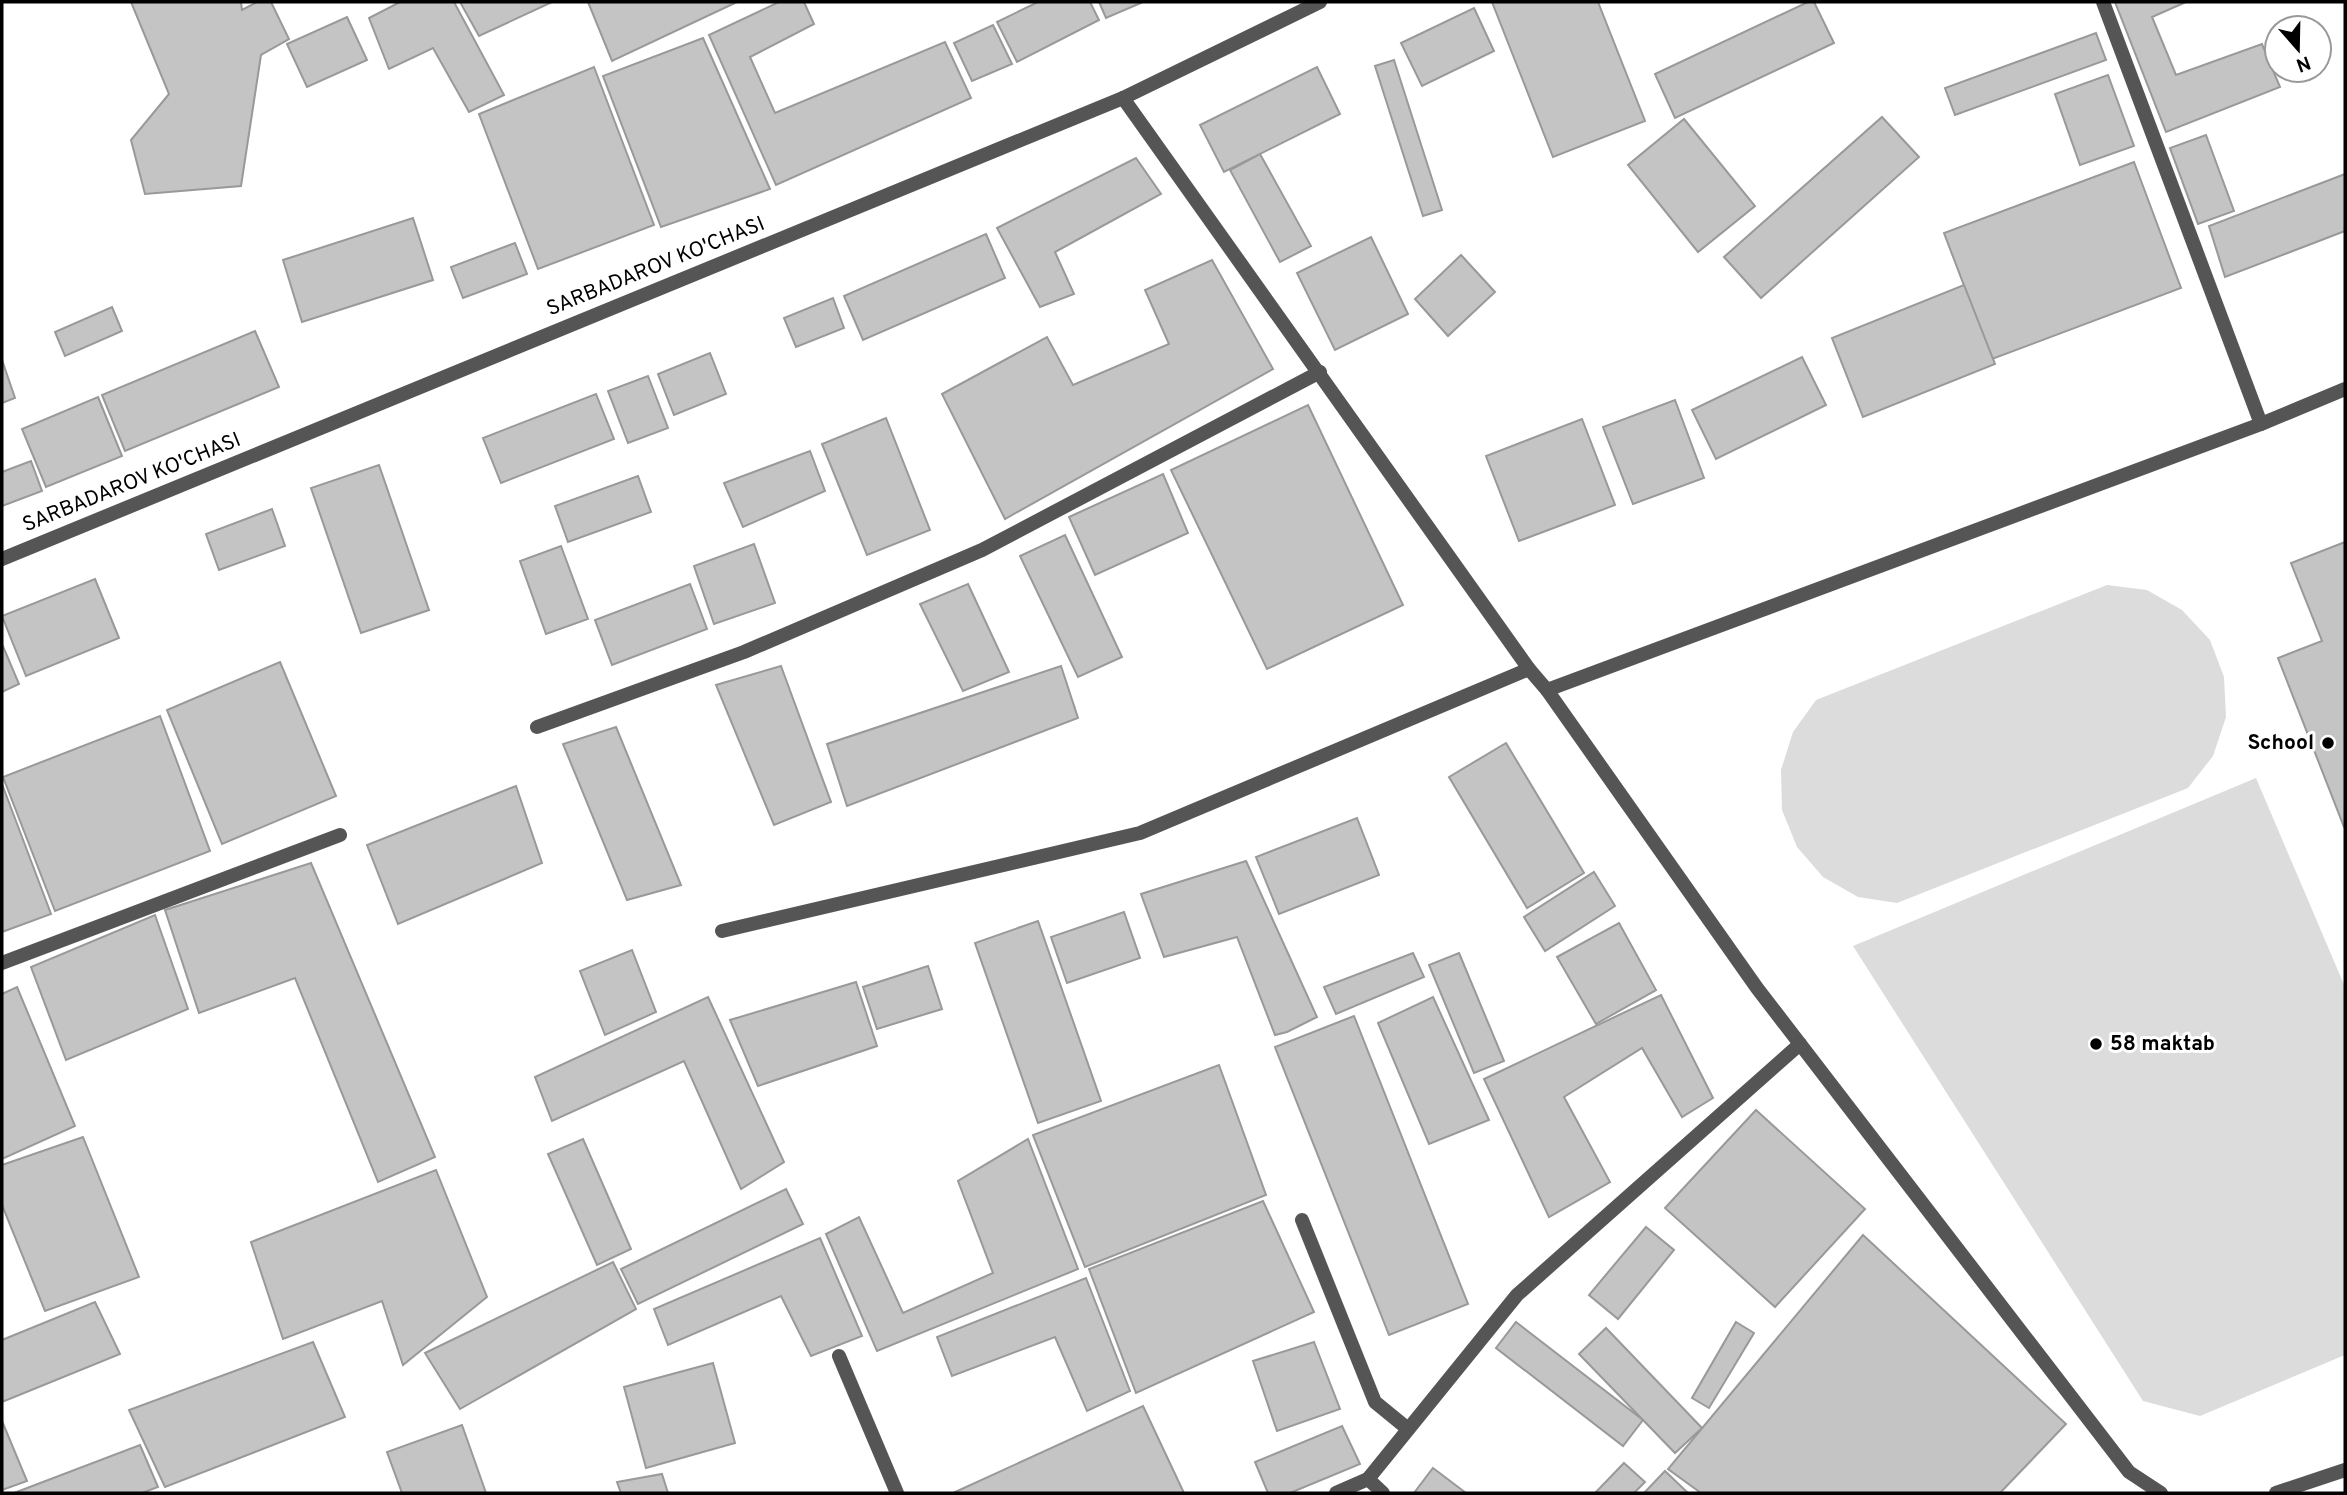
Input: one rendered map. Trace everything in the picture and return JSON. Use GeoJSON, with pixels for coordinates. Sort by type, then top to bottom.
{"type":"FeatureCollection","features":[{"type":"Feature","properties":{"kind":"street","name":"SARBADAROV KO'CHASI"},"geometry":{"type":"LineString","coordinates":[[2,559],[1124,98],[1321,2]]}},
{"type":"Feature","properties":{"kind":"street"},"geometry":{"type":"LineString","coordinates":[[2104,2],[2261,424]]}},
{"type":"Feature","properties":{"kind":"street"},"geometry":{"type":"LineString","coordinates":[[1124,98],[1749,976],[2129,1472],[2161,1493]]}},
{"type":"Feature","properties":{"kind":"street"},"geometry":{"type":"LineString","coordinates":[[537,727],[744,652],[982,550],[1320,372]]}},
{"type":"Feature","properties":{"kind":"street"},"geometry":{"type":"LineString","coordinates":[[1547,690],[2261,424],[2345,389]]}},
{"type":"Feature","properties":{"kind":"street"},"geometry":{"type":"LineString","coordinates":[[722,931],[1140,833],[1529,669]]}},
{"type":"Feature","properties":{"kind":"street"},"geometry":{"type":"LineString","coordinates":[[2,963],[340,835]]}},
{"type":"Feature","properties":{"kind":"street"},"geometry":{"type":"LineString","coordinates":[[1336,1493],[1367,1479],[1517,1295],[1800,1044]]}},
{"type":"Feature","properties":{"kind":"street"},"geometry":{"type":"LineString","coordinates":[[1302,1220],[1375,1402],[1408,1429]]}},
{"type":"Feature","properties":{"kind":"street"},"geometry":{"type":"LineString","coordinates":[[839,1356],[897,1493]]}},
{"type":"Feature","properties":{"kind":"street"},"geometry":{"type":"LineString","coordinates":[[2276,1493],[2345,1470]]}},
{"type":"Feature","properties":{"kind":"street"},"geometry":{"type":"LineString","coordinates":[[1367,1479],[1383,1493]]}},
{"type":"Feature","properties":{"kind":"shaded area"},"geometry":{"type":"Polygon","coordinates":[[[2107,585],[2147,590],[2182,610],[2210,640],[2224,677],[2226,717],[2213,756],[2188,788],[1897,903],[1858,897],[1823,877],[1797,847],[1782,810],[1781,770],[1793,732],[1816,700],[2107,585]]]}},
{"type":"Feature","properties":{"kind":"shaded area"},"geometry":{"type":"Polygon","coordinates":[[[2256,778],[2345,987],[2345,1355],[2200,1416],[2143,1401],[1853,946],[2256,778]]]}},
{"type":"Feature","properties":{"kind":"building"},"geometry":{"type":"Polygon","coordinates":[[[131,2],[241,2],[242,10],[257,2],[271,2],[289,39],[261,55],[241,186],[145,194],[131,140],[169,94],[131,2]]]}},
{"type":"Feature","properties":{"kind":"building"},"geometry":{"type":"Polygon","coordinates":[[[400,2],[454,2],[504,95],[469,112],[433,48],[389,69],[369,18],[400,2]]]}},
{"type":"Feature","properties":{"kind":"building"},"geometry":{"type":"Polygon","coordinates":[[[460,2],[552,2],[479,36],[460,2]]]}},
{"type":"Feature","properties":{"kind":"building"},"geometry":{"type":"Polygon","coordinates":[[[588,2],[737,2],[612,61],[588,2]]]}},
{"type":"Feature","properties":{"kind":"building"},"geometry":{"type":"Polygon","coordinates":[[[779,2],[804,2],[814,24],[750,57],[775,113],[945,42],[971,98],[776,185],[709,35],[779,2]]]}},
{"type":"Feature","properties":{"kind":"building"},"geometry":{"type":"Polygon","coordinates":[[[1038,2],[1090,2],[1099,20],[1017,62],[997,22],[1038,2]]]}},
{"type":"Feature","properties":{"kind":"building"},"geometry":{"type":"Polygon","coordinates":[[[1099,2],[1143,2],[1106,18],[1099,2]]]}},
{"type":"Feature","properties":{"kind":"building"},"geometry":{"type":"Polygon","coordinates":[[[1492,2],[1598,2],[1645,121],[1553,157],[1492,2]]]}},
{"type":"Feature","properties":{"kind":"building"},"geometry":{"type":"Polygon","coordinates":[[[1808,2],[1814,2],[1834,43],[1675,118],[1655,74],[1808,2]]]}},
{"type":"Feature","properties":{"kind":"building"},"geometry":{"type":"Polygon","coordinates":[[[2115,2],[2186,2],[2152,17],[2176,75],[2262,44],[2263,84],[2279,84],[2280,87],[2166,132],[2115,2]]]}},
{"type":"Feature","properties":{"kind":"building"},"geometry":{"type":"Polygon","coordinates":[[[1474,8],[1494,51],[1422,86],[1401,43],[1474,8]]]}},
{"type":"Feature","properties":{"kind":"building"},"geometry":{"type":"Polygon","coordinates":[[[347,17],[367,60],[307,87],[287,44],[347,17]]]}},
{"type":"Feature","properties":{"kind":"building"},"geometry":{"type":"Polygon","coordinates":[[[993,25],[1012,64],[972,81],[954,43],[993,25]]]}},
{"type":"Feature","properties":{"kind":"building"},"geometry":{"type":"Polygon","coordinates":[[[2096,33],[2106,60],[1955,115],[1945,88],[2096,33]]]}},
{"type":"Feature","properties":{"kind":"building"},"geometry":{"type":"Polygon","coordinates":[[[703,38],[770,189],[661,227],[603,76],[703,38]]]}},
{"type":"Feature","properties":{"kind":"building"},"geometry":{"type":"Polygon","coordinates":[[[1394,60],[1442,210],[1423,216],[1375,66],[1394,60]]]}},
{"type":"Feature","properties":{"kind":"building"},"geometry":{"type":"Polygon","coordinates":[[[594,67],[654,225],[538,269],[479,114],[594,67]]]}},
{"type":"Feature","properties":{"kind":"building"},"geometry":{"type":"Polygon","coordinates":[[[1317,67],[1340,114],[1224,172],[1200,125],[1317,67]]]}},
{"type":"Feature","properties":{"kind":"building"},"geometry":{"type":"Polygon","coordinates":[[[2108,75],[2134,146],[2080,165],[2055,94],[2108,75]]]}},
{"type":"Feature","properties":{"kind":"building"},"geometry":{"type":"Polygon","coordinates":[[[1882,117],[1919,157],[1761,298],[1724,257],[1882,117]]]}},
{"type":"Feature","properties":{"kind":"building"},"geometry":{"type":"Polygon","coordinates":[[[1684,119],[1755,206],[1698,252],[1628,165],[1684,119]]]}},
{"type":"Feature","properties":{"kind":"building"},"geometry":{"type":"Polygon","coordinates":[[[2206,135],[2234,211],[2198,224],[2170,148],[2206,135]]]}},
{"type":"Feature","properties":{"kind":"building"},"geometry":{"type":"Polygon","coordinates":[[[1260,154],[1311,246],[1280,262],[1230,170],[1260,154]]]}},
{"type":"Feature","properties":{"kind":"building"},"geometry":{"type":"Polygon","coordinates":[[[1136,158],[1161,194],[1055,252],[1074,294],[1040,307],[997,228],[1136,158]]]}},
{"type":"Feature","properties":{"kind":"building"},"geometry":{"type":"Polygon","coordinates":[[[2134,162],[2181,288],[1992,359],[1944,233],[2134,162]]]}},
{"type":"Feature","properties":{"kind":"building"},"geometry":{"type":"Polygon","coordinates":[[[2345,174],[2345,231],[2225,277],[2209,226],[2345,174]]]}},
{"type":"Feature","properties":{"kind":"building"},"geometry":{"type":"Polygon","coordinates":[[[413,218],[433,280],[302,322],[283,260],[413,218]]]}},
{"type":"Feature","properties":{"kind":"building"},"geometry":{"type":"Polygon","coordinates":[[[986,234],[1005,278],[863,340],[844,296],[986,234]]]}},
{"type":"Feature","properties":{"kind":"building"},"geometry":{"type":"Polygon","coordinates":[[[1371,237],[1408,314],[1335,350],[1297,273],[1371,237]]]}},
{"type":"Feature","properties":{"kind":"building"},"geometry":{"type":"Polygon","coordinates":[[[515,243],[527,274],[463,298],[451,267],[515,243]]]}},
{"type":"Feature","properties":{"kind":"building"},"geometry":{"type":"Polygon","coordinates":[[[1461,255],[1495,292],[1448,336],[1415,299],[1461,255]]]}},
{"type":"Feature","properties":{"kind":"building"},"geometry":{"type":"Polygon","coordinates":[[[1212,260],[1273,369],[1005,519],[942,394],[1047,337],[1073,385],[1169,344],[1145,290],[1212,260]]]}},
{"type":"Feature","properties":{"kind":"building"},"geometry":{"type":"Polygon","coordinates":[[[1964,285],[1995,364],[1863,417],[1832,338],[1964,285]]]}},
{"type":"Feature","properties":{"kind":"building"},"geometry":{"type":"Polygon","coordinates":[[[833,298],[844,328],[796,347],[784,318],[833,298]]]}},
{"type":"Feature","properties":{"kind":"building"},"geometry":{"type":"Polygon","coordinates":[[[112,307],[122,331],[65,356],[55,332],[112,307]]]}},
{"type":"Feature","properties":{"kind":"building"},"geometry":{"type":"Polygon","coordinates":[[[255,331],[279,387],[125,451],[102,395],[255,331]]]}},
{"type":"Feature","properties":{"kind":"building"},"geometry":{"type":"Polygon","coordinates":[[[710,353],[726,394],[674,415],[658,374],[710,353]]]}},
{"type":"Feature","properties":{"kind":"building"},"geometry":{"type":"Polygon","coordinates":[[[1802,357],[1826,405],[1716,459],[1692,410],[1802,357]]]}},
{"type":"Feature","properties":{"kind":"building"},"geometry":{"type":"Polygon","coordinates":[[[2,360],[15,398],[2,403],[2,360]]]}},
{"type":"Feature","properties":{"kind":"building"},"geometry":{"type":"Polygon","coordinates":[[[648,376],[668,428],[628,443],[608,391],[648,376]]]}},
{"type":"Feature","properties":{"kind":"building"},"geometry":{"type":"Polygon","coordinates":[[[596,394],[614,439],[501,483],[483,438],[596,394]]]}},
{"type":"Feature","properties":{"kind":"building"},"geometry":{"type":"Polygon","coordinates":[[[98,397],[122,456],[46,487],[22,429],[98,397]]]}},
{"type":"Feature","properties":{"kind":"building"},"geometry":{"type":"Polygon","coordinates":[[[1675,400],[1704,478],[1633,504],[1603,427],[1675,400]]]}},
{"type":"Feature","properties":{"kind":"building"},"geometry":{"type":"Polygon","coordinates":[[[1308,405],[1403,605],[1267,669],[1171,470],[1308,405]]]}},
{"type":"Feature","properties":{"kind":"building"},"geometry":{"type":"Polygon","coordinates":[[[886,418],[930,530],[867,555],[822,444],[886,418]]]}},
{"type":"Feature","properties":{"kind":"building"},"geometry":{"type":"Polygon","coordinates":[[[1582,419],[1615,505],[1519,541],[1486,456],[1582,419]]]}},
{"type":"Feature","properties":{"kind":"building"},"geometry":{"type":"Polygon","coordinates":[[[810,451],[825,491],[743,527],[724,483],[810,451]]]}},
{"type":"Feature","properties":{"kind":"building"},"geometry":{"type":"Polygon","coordinates":[[[31,461],[42,491],[2,506],[2,472],[31,461]]]}},
{"type":"Feature","properties":{"kind":"building"},"geometry":{"type":"Polygon","coordinates":[[[379,465],[429,610],[361,633],[311,488],[379,465]]]}},
{"type":"Feature","properties":{"kind":"building"},"geometry":{"type":"Polygon","coordinates":[[[1163,474],[1188,533],[1095,575],[1069,517],[1163,474]]]}},
{"type":"Feature","properties":{"kind":"building"},"geometry":{"type":"Polygon","coordinates":[[[638,476],[651,512],[568,542],[555,506],[638,476]]]}},
{"type":"Feature","properties":{"kind":"building"},"geometry":{"type":"Polygon","coordinates":[[[272,509],[285,546],[219,570],[206,534],[272,509]]]}},
{"type":"Feature","properties":{"kind":"building"},"geometry":{"type":"Polygon","coordinates":[[[1065,535],[1122,657],[1078,677],[1020,556],[1065,535]]]}},
{"type":"Feature","properties":{"kind":"building","name":"School"},"geometry":{"type":"Polygon","coordinates":[[[2345,542],[2344,827],[2278,658],[2322,641],[2291,563],[2345,542]]]}},
{"type":"Feature","properties":{"kind":"building"},"geometry":{"type":"Polygon","coordinates":[[[754,544],[775,603],[714,624],[694,566],[754,544]]]}},
{"type":"Feature","properties":{"kind":"building"},"geometry":{"type":"Polygon","coordinates":[[[561,546],[588,619],[546,634],[520,561],[561,546]]]}},
{"type":"Feature","properties":{"kind":"building"},"geometry":{"type":"Polygon","coordinates":[[[95,579],[119,638],[26,676],[2,616],[95,579]]]}},
{"type":"Feature","properties":{"kind":"building"},"geometry":{"type":"Polygon","coordinates":[[[690,584],[707,629],[612,665],[595,620],[690,584]]]}},
{"type":"Feature","properties":{"kind":"building"},"geometry":{"type":"Polygon","coordinates":[[[968,584],[1009,672],[963,691],[920,604],[968,584]]]}},
{"type":"Feature","properties":{"kind":"building"},"geometry":{"type":"Polygon","coordinates":[[[2,644],[19,684],[2,692],[2,644]]]}},
{"type":"Feature","properties":{"kind":"building"},"geometry":{"type":"Polygon","coordinates":[[[280,662],[336,796],[222,844],[167,710],[280,662]]]}},
{"type":"Feature","properties":{"kind":"building"},"geometry":{"type":"Polygon","coordinates":[[[781,666],[831,802],[774,825],[716,685],[781,666]]]}},
{"type":"Feature","properties":{"kind":"building"},"geometry":{"type":"Polygon","coordinates":[[[1061,666],[1078,718],[847,806],[827,744],[1061,666]]]}},
{"type":"Feature","properties":{"kind":"building"},"geometry":{"type":"Polygon","coordinates":[[[160,716],[210,851],[55,911],[3,777],[160,716]]]}},
{"type":"Feature","properties":{"kind":"building"},"geometry":{"type":"Polygon","coordinates":[[[616,727],[681,885],[627,900],[563,744],[616,727]]]}},
{"type":"Feature","properties":{"kind":"building"},"geometry":{"type":"Polygon","coordinates":[[[1506,743],[1584,873],[1527,908],[1449,777],[1506,743]]]}},
{"type":"Feature","properties":{"kind":"building"},"geometry":{"type":"Polygon","coordinates":[[[2,784],[51,914],[2,932],[2,784]]]}},
{"type":"Feature","properties":{"kind":"building"},"geometry":{"type":"Polygon","coordinates":[[[516,786],[542,863],[398,924],[367,845],[516,786]]]}},
{"type":"Feature","properties":{"kind":"building"},"geometry":{"type":"Polygon","coordinates":[[[1357,818],[1379,875],[1279,914],[1256,857],[1357,818]]]}},
{"type":"Feature","properties":{"kind":"building"},"geometry":{"type":"Polygon","coordinates":[[[1246,861],[1317,1017],[1275,1035],[1237,937],[1164,957],[1141,894],[1246,861]]]}},
{"type":"Feature","properties":{"kind":"building"},"geometry":{"type":"Polygon","coordinates":[[[311,863],[435,1157],[378,1182],[295,978],[199,1013],[165,910],[311,863]]]}},
{"type":"Feature","properties":{"kind":"building"},"geometry":{"type":"Polygon","coordinates":[[[1594,872],[1615,906],[1545,951],[1524,917],[1594,872]]]}},
{"type":"Feature","properties":{"kind":"building"},"geometry":{"type":"Polygon","coordinates":[[[1124,912],[1140,958],[1067,983],[1051,937],[1124,912]]]}},
{"type":"Feature","properties":{"kind":"building"},"geometry":{"type":"Polygon","coordinates":[[[155,915],[188,1009],[66,1060],[31,967],[155,915]]]}},
{"type":"Feature","properties":{"kind":"building"},"geometry":{"type":"Polygon","coordinates":[[[1038,921],[1101,1101],[1038,1123],[975,943],[1038,921]]]}},
{"type":"Feature","properties":{"kind":"building"},"geometry":{"type":"Polygon","coordinates":[[[1619,923],[1656,990],[1596,1024],[1557,957],[1619,923]]]}},
{"type":"Feature","properties":{"kind":"building"},"geometry":{"type":"Polygon","coordinates":[[[632,950],[656,1012],[605,1035],[580,971],[632,950]]]}},
{"type":"Feature","properties":{"kind":"building"},"geometry":{"type":"Polygon","coordinates":[[[1413,953],[1424,977],[1336,1014],[1324,987],[1413,953]]]}},
{"type":"Feature","properties":{"kind":"building"},"geometry":{"type":"Polygon","coordinates":[[[1459,953],[1504,1061],[1474,1073],[1429,965],[1459,953]]]}},
{"type":"Feature","properties":{"kind":"building"},"geometry":{"type":"Polygon","coordinates":[[[928,966],[942,1009],[877,1029],[863,987],[928,966]]]}},
{"type":"Feature","properties":{"kind":"building"},"geometry":{"type":"Polygon","coordinates":[[[856,982],[877,1046],[758,1086],[730,1020],[856,982]]]}},
{"type":"Feature","properties":{"kind":"building"},"geometry":{"type":"Polygon","coordinates":[[[17,987],[75,1126],[2,1159],[2,994],[17,987]]]}},
{"type":"Feature","properties":{"kind":"building"},"geometry":{"type":"Polygon","coordinates":[[[1661,995],[1713,1098],[1682,1117],[1642,1048],[1564,1097],[1610,1182],[1549,1217],[1484,1079],[1661,995]]]}},
{"type":"Feature","properties":{"kind":"building"},"geometry":{"type":"Polygon","coordinates":[[[708,997],[784,1162],[741,1189],[684,1061],[552,1121],[535,1077],[708,997]]]}},
{"type":"Feature","properties":{"kind":"building"},"geometry":{"type":"Polygon","coordinates":[[[1433,997],[1489,1120],[1429,1144],[1378,1023],[1433,997]]]}},
{"type":"Feature","properties":{"kind":"building"},"geometry":{"type":"Polygon","coordinates":[[[1354,1016],[1468,1304],[1389,1335],[1275,1047],[1354,1016]]]}},
{"type":"Feature","properties":{"kind":"building"},"geometry":{"type":"Polygon","coordinates":[[[1219,1065],[1266,1195],[1085,1267],[1033,1135],[1219,1065]]]}},
{"type":"Feature","properties":{"kind":"building"},"geometry":{"type":"Polygon","coordinates":[[[1756,1110],[1865,1209],[1775,1307],[1665,1208],[1756,1110]]]}},
{"type":"Feature","properties":{"kind":"building"},"geometry":{"type":"Polygon","coordinates":[[[83,1137],[139,1277],[45,1311],[2,1205],[2,1165],[83,1137]]]}},
{"type":"Feature","properties":{"kind":"building"},"geometry":{"type":"Polygon","coordinates":[[[583,1139],[631,1249],[597,1265],[548,1154],[583,1139]]]}},
{"type":"Feature","properties":{"kind":"building"},"geometry":{"type":"Polygon","coordinates":[[[1028,1139],[1078,1269],[877,1351],[826,1234],[859,1217],[903,1313],[993,1273],[958,1181],[1028,1139]]]}},
{"type":"Feature","properties":{"kind":"building"},"geometry":{"type":"Polygon","coordinates":[[[436,1170],[487,1297],[403,1365],[382,1301],[283,1339],[251,1242],[436,1170]]]}},
{"type":"Feature","properties":{"kind":"building"},"geometry":{"type":"Polygon","coordinates":[[[786,1189],[803,1224],[638,1304],[621,1269],[786,1189]]]}},
{"type":"Feature","properties":{"kind":"building"},"geometry":{"type":"Polygon","coordinates":[[[1263,1201],[1314,1312],[1136,1393],[1089,1269],[1263,1201]]]}},
{"type":"Feature","properties":{"kind":"building"},"geometry":{"type":"Polygon","coordinates":[[[1646,1227],[1674,1250],[1618,1319],[1589,1295],[1646,1227]]]}},
{"type":"Feature","properties":{"kind":"building"},"geometry":{"type":"Polygon","coordinates":[[[1863,1235],[2066,1424],[2000,1493],[1701,1493],[1668,1469],[1863,1235]]]}},
{"type":"Feature","properties":{"kind":"building"},"geometry":{"type":"Polygon","coordinates":[[[820,1238],[862,1336],[811,1356],[781,1296],[668,1345],[654,1309],[820,1238]]]}},
{"type":"Feature","properties":{"kind":"building"},"geometry":{"type":"Polygon","coordinates":[[[613,1262],[636,1309],[460,1409],[425,1353],[613,1262]]]}},
{"type":"Feature","properties":{"kind":"building"},"geometry":{"type":"Polygon","coordinates":[[[1086,1278],[1130,1391],[1087,1411],[1055,1337],[952,1376],[937,1337],[1086,1278]]]}},
{"type":"Feature","properties":{"kind":"building"},"geometry":{"type":"Polygon","coordinates":[[[95,1302],[120,1354],[2,1402],[2,1340],[95,1302]]]}},
{"type":"Feature","properties":{"kind":"building"},"geometry":{"type":"Polygon","coordinates":[[[1516,1322],[1643,1420],[1623,1446],[1496,1348],[1516,1322]]]}},
{"type":"Feature","properties":{"kind":"building"},"geometry":{"type":"Polygon","coordinates":[[[1736,1322],[1754,1333],[1709,1408],[1692,1398],[1736,1322]]]}},
{"type":"Feature","properties":{"kind":"building"},"geometry":{"type":"Polygon","coordinates":[[[1606,1328],[1702,1428],[1675,1453],[1579,1354],[1606,1328]]]}},
{"type":"Feature","properties":{"kind":"building"},"geometry":{"type":"Polygon","coordinates":[[[313,1342],[345,1417],[165,1487],[129,1410],[313,1342]]]}},
{"type":"Feature","properties":{"kind":"building"},"geometry":{"type":"Polygon","coordinates":[[[1314,1342],[1340,1409],[1277,1431],[1253,1361],[1314,1342]]]}},
{"type":"Feature","properties":{"kind":"building"},"geometry":{"type":"Polygon","coordinates":[[[713,1363],[735,1443],[646,1468],[624,1387],[713,1363]]]}},
{"type":"Feature","properties":{"kind":"building"},"geometry":{"type":"Polygon","coordinates":[[[1143,1406],[1184,1493],[953,1493],[1143,1406]]]}},
{"type":"Feature","properties":{"kind":"building"},"geometry":{"type":"Polygon","coordinates":[[[2,1421],[27,1481],[2,1490],[2,1421]]]}},
{"type":"Feature","properties":{"kind":"building"},"geometry":{"type":"Polygon","coordinates":[[[462,1425],[486,1493],[402,1493],[387,1452],[462,1425]]]}},
{"type":"Feature","properties":{"kind":"building"},"geometry":{"type":"Polygon","coordinates":[[[1342,1426],[1360,1464],[1290,1493],[1268,1493],[1255,1462],[1342,1426]]]}},
{"type":"Feature","properties":{"kind":"building"},"geometry":{"type":"Polygon","coordinates":[[[140,1445],[158,1487],[142,1493],[14,1493],[140,1445]]]}},
{"type":"Feature","properties":{"kind":"building"},"geometry":{"type":"Polygon","coordinates":[[[1624,1463],[1645,1482],[1634,1493],[1595,1493],[1624,1463]]]}},
{"type":"Feature","properties":{"kind":"building"},"geometry":{"type":"Polygon","coordinates":[[[1433,1468],[1466,1493],[1414,1493],[1433,1468]]]}},
{"type":"Feature","properties":{"kind":"building"},"geometry":{"type":"Polygon","coordinates":[[[1665,1471],[1688,1493],[1644,1493],[1665,1471]]]}},
{"type":"Feature","properties":{"kind":"building"},"geometry":{"type":"Polygon","coordinates":[[[662,1474],[668,1493],[621,1493],[617,1482],[662,1474]]]}},
{"type":"Feature","properties":{"kind":"place","name":"School"},"geometry":{"type":"Point","coordinates":[2328,743]}},
{"type":"Feature","properties":{"kind":"place","name":"58 maktab"},"geometry":{"type":"Point","coordinates":[2096,1044]}}]}
